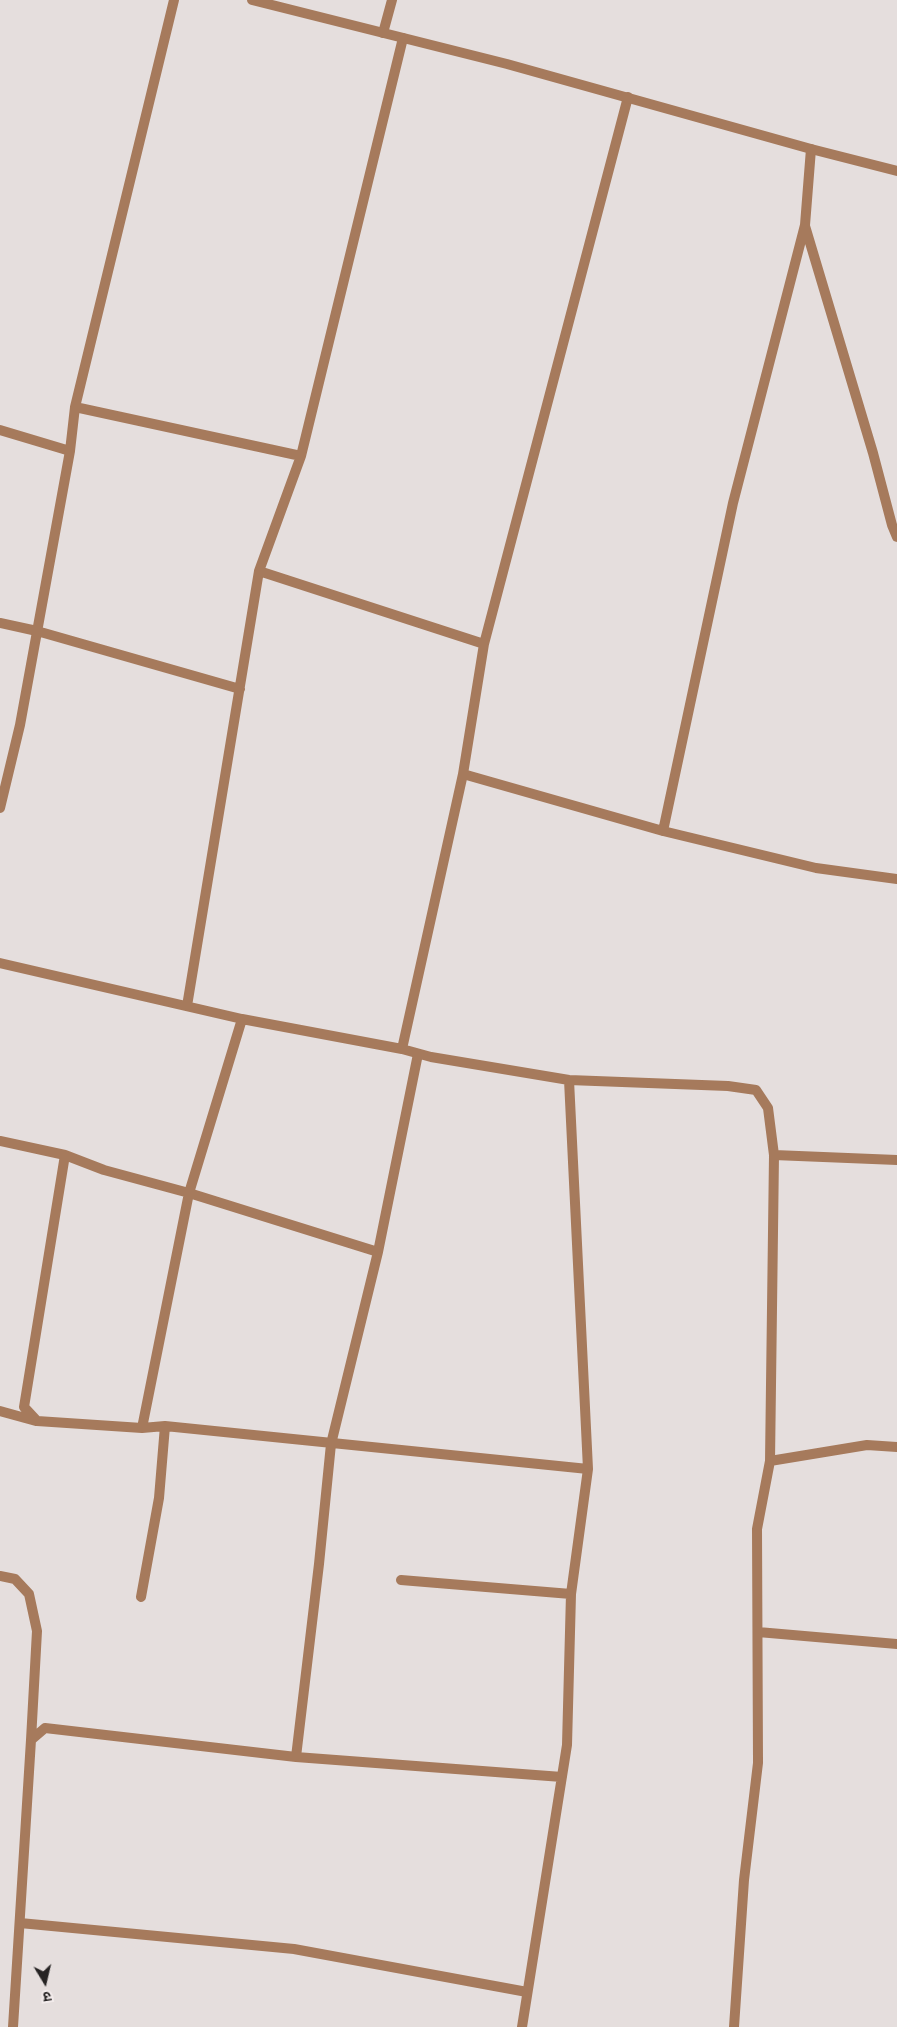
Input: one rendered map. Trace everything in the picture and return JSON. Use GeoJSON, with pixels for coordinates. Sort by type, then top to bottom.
{"type":"FeatureCollection","features":[{"type":"Feature","properties":{"kind":"street"},"geometry":{"type":"LineString","coordinates":[[0,808],[20,725],[70,451],[75,407],[174,0]]}},
{"type":"Feature","properties":{"kind":"street"},"geometry":{"type":"LineString","coordinates":[[252,0],[628,97],[811,149],[897,171]]}},
{"type":"Feature","properties":{"kind":"street"},"geometry":{"type":"LineString","coordinates":[[383,33],[392,0]]}},
{"type":"Feature","properties":{"kind":"street"},"geometry":{"type":"LineString","coordinates":[[187,1006],[260,571],[301,456],[403,38]]}},
{"type":"Feature","properties":{"kind":"street"},"geometry":{"type":"LineString","coordinates":[[402,1049],[463,774],[484,644],[628,97]]}},
{"type":"Feature","properties":{"kind":"street"},"geometry":{"type":"LineString","coordinates":[[662,831],[733,503],[805,225],[811,149]]}},
{"type":"Feature","properties":{"kind":"street"},"geometry":{"type":"LineString","coordinates":[[805,225],[897,537]]}},
{"type":"Feature","properties":{"kind":"street"},"geometry":{"type":"LineString","coordinates":[[75,407],[301,456]]}},
{"type":"Feature","properties":{"kind":"street"},"geometry":{"type":"LineString","coordinates":[[0,430],[70,451]]}},
{"type":"Feature","properties":{"kind":"street"},"geometry":{"type":"LineString","coordinates":[[260,571],[484,644]]}},
{"type":"Feature","properties":{"kind":"street"},"geometry":{"type":"LineString","coordinates":[[0,623],[37,631],[240,689]]}},
{"type":"Feature","properties":{"kind":"street"},"geometry":{"type":"LineString","coordinates":[[463,774],[662,831],[816,868],[897,879]]}},
{"type":"Feature","properties":{"kind":"street"},"geometry":{"type":"LineString","coordinates":[[0,963],[242,1019],[402,1049],[418,1054],[569,1080],[728,1086],[756,1090],[768,1108],[774,1154],[770,1461],[757,1529],[758,1763],[744,1880],[734,2027]]}},
{"type":"Feature","properties":{"kind":"street"},"geometry":{"type":"LineString","coordinates":[[142,1428],[189,1193],[242,1019]]}},
{"type":"Feature","properties":{"kind":"street"},"geometry":{"type":"LineString","coordinates":[[296,1757],[331,1444],[378,1252],[418,1054]]}},
{"type":"Feature","properties":{"kind":"street"},"geometry":{"type":"LineString","coordinates":[[522,2027],[567,1745],[571,1594],[588,1468],[569,1080]]}},
{"type":"Feature","properties":{"kind":"street"},"geometry":{"type":"LineString","coordinates":[[0,1141],[65,1155],[104,1170],[189,1193],[378,1252]]}},
{"type":"Feature","properties":{"kind":"street"},"geometry":{"type":"LineString","coordinates":[[774,1154],[897,1160]]}},
{"type":"Feature","properties":{"kind":"street"},"geometry":{"type":"LineString","coordinates":[[37,1421],[24,1407],[65,1155]]}},
{"type":"Feature","properties":{"kind":"street"},"geometry":{"type":"LineString","coordinates":[[0,1411],[37,1421],[142,1428],[165,1426],[331,1444],[588,1468]]}},
{"type":"Feature","properties":{"kind":"street"},"geometry":{"type":"LineString","coordinates":[[141,1597],[159,1498],[165,1426]]}},
{"type":"Feature","properties":{"kind":"street"},"geometry":{"type":"LineString","coordinates":[[770,1461],[866,1445],[897,1447]]}},
{"type":"Feature","properties":{"kind":"street"},"geometry":{"type":"LineString","coordinates":[[0,1576],[15,1579],[29,1594],[37,1631],[32,1740],[13,2027]]}},
{"type":"Feature","properties":{"kind":"street"},"geometry":{"type":"LineString","coordinates":[[401,1580],[571,1594]]}},
{"type":"Feature","properties":{"kind":"street"},"geometry":{"type":"LineString","coordinates":[[758,1632],[897,1644]]}},
{"type":"Feature","properties":{"kind":"street"},"geometry":{"type":"LineString","coordinates":[[32,1740],[45,1728],[296,1757],[562,1777]]}},
{"type":"Feature","properties":{"kind":"street"},"geometry":{"type":"LineString","coordinates":[[20,1923],[294,1949],[527,1992]]}}]}
